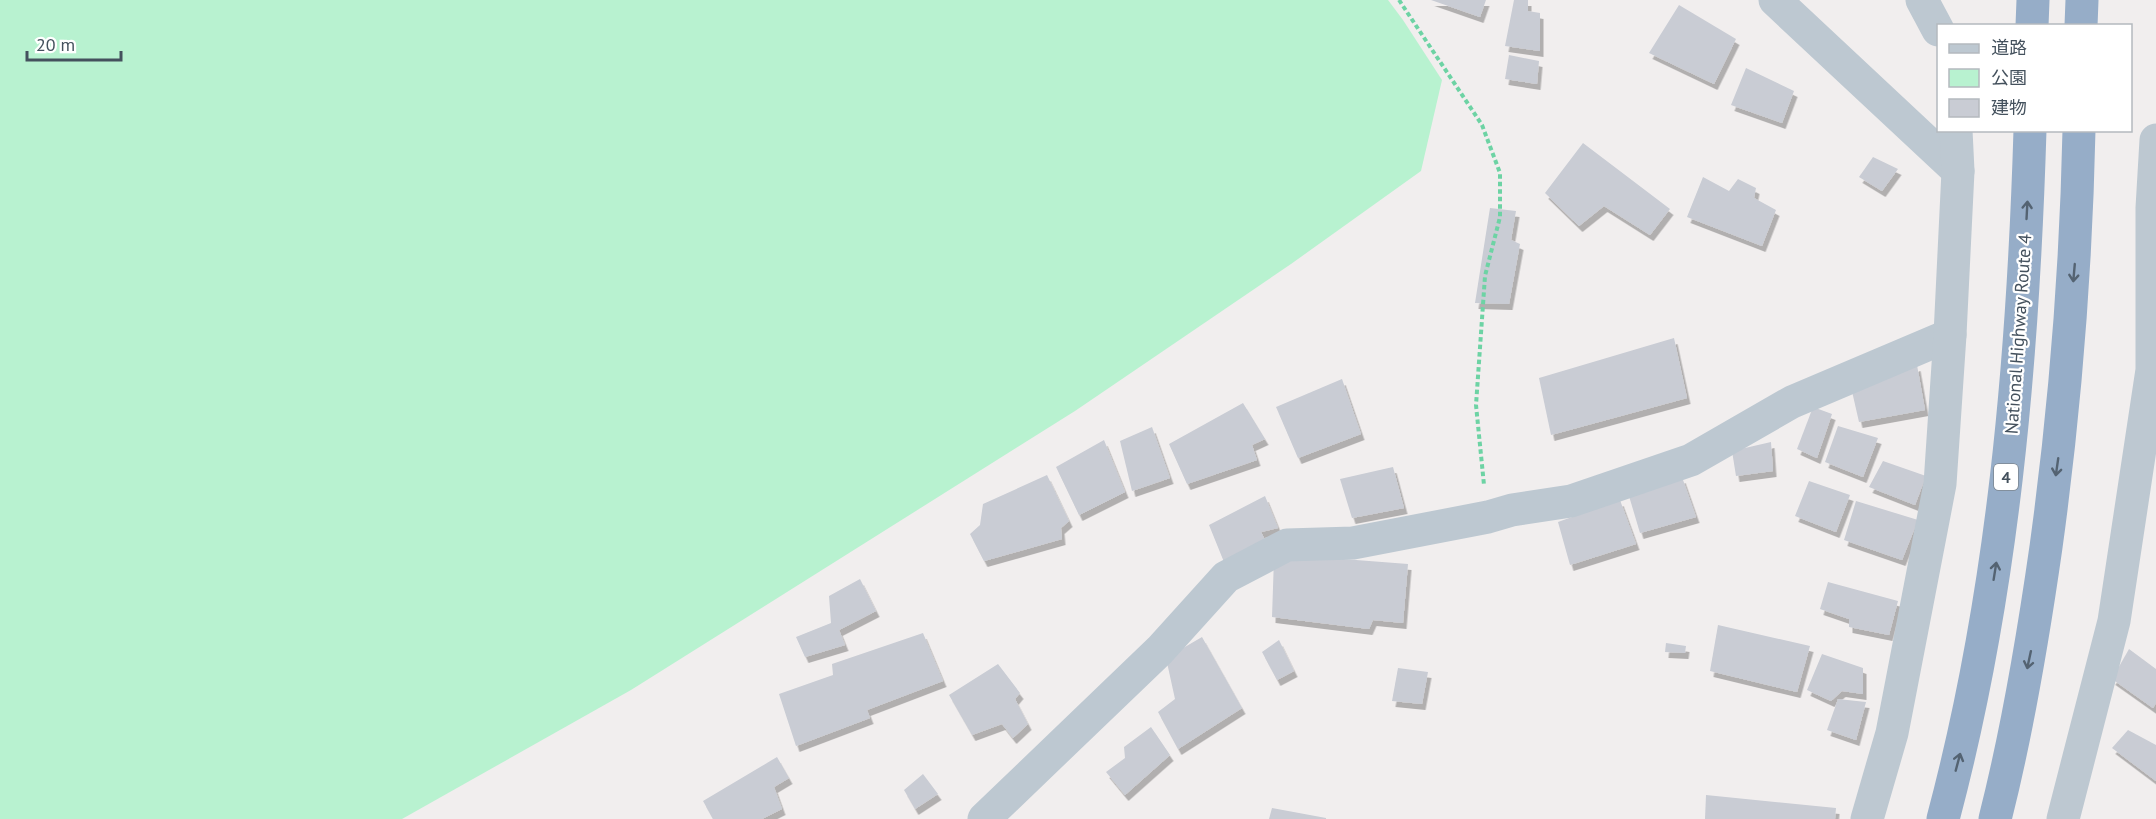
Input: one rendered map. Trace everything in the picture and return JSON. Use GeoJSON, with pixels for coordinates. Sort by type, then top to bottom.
{"type":"FeatureCollection","features":[{"type":"Feature","properties":{"kind":"highway"},"geometry":{"type":"LineString","coordinates":[[2032,24],[2033,0]]}},
{"type":"Feature","properties":{"kind":"highway"},"geometry":{"type":"LineString","coordinates":[[2081,24],[2082,0]]}},
{"type":"Feature","properties":{"kind":"highway","name":"National Highway Route 4"},"geometry":{"type":"LineString","coordinates":[[1943,819],[1961,753],[2000,539],[2019,354],[2030,132]]}},
{"type":"Feature","properties":{"kind":"highway"},"geometry":{"type":"LineString","coordinates":[[1995,819],[2031,652],[2060,447],[2077,233],[2079,132]]}},
{"type":"Feature","properties":{"kind":"street"},"geometry":{"type":"LineString","coordinates":[[1775,0],[1958,171]]}},
{"type":"Feature","properties":{"kind":"street"},"geometry":{"type":"LineString","coordinates":[[1922,0],[1937,28]]}},
{"type":"Feature","properties":{"kind":"street"},"geometry":{"type":"LineString","coordinates":[[1866,819],[1892,733],[1940,484],[1958,171],[1956,132]]}},
{"type":"Feature","properties":{"kind":"street"},"geometry":{"type":"LineString","coordinates":[[2063,819],[2114,621],[2154,372],[2152,208],[2156,140]]}},
{"type":"Feature","properties":{"kind":"street"},"geometry":{"type":"LineString","coordinates":[[984,819],[1160,650],[1226,578],[1287,545],[1353,543],[1488,518],[1512,510],[1571,501],[1691,460],[1792,402],[1950,335]]}},
{"type":"Feature","properties":{"kind":"path"},"geometry":{"type":"LineString","coordinates":[[1399,0],[1482,125],[1500,173],[1500,217],[1485,276],[1476,405],[1488,518]]}},
{"type":"Feature","properties":{"kind":"green space"},"geometry":{"type":"Polygon","coordinates":[[[0,0],[1388,0],[1442,80],[1421,171],[1291,264],[1075,411],[631,690],[402,819],[0,819],[0,0]]]}},
{"type":"Feature","properties":{"kind":"building"},"geometry":{"type":"Polygon","coordinates":[[[1431,0],[1486,0],[1480,17],[1431,0]]]}},
{"type":"Feature","properties":{"kind":"building"},"geometry":{"type":"Polygon","coordinates":[[[1514,0],[1528,0],[1528,11],[1540,13],[1540,51],[1505,46],[1514,0]]]}},
{"type":"Feature","properties":{"kind":"building"},"geometry":{"type":"Polygon","coordinates":[[[1679,5],[1736,39],[1714,84],[1649,53],[1679,5]]]}},
{"type":"Feature","properties":{"kind":"building"},"geometry":{"type":"Polygon","coordinates":[[[1509,55],[1539,61],[1537,84],[1505,79],[1509,55]]]}},
{"type":"Feature","properties":{"kind":"building"},"geometry":{"type":"Polygon","coordinates":[[[1746,68],[1794,91],[1782,123],[1731,105],[1746,68]]]}},
{"type":"Feature","properties":{"kind":"building"},"geometry":{"type":"Polygon","coordinates":[[[1583,143],[1670,209],[1650,235],[1604,206],[1579,226],[1545,193],[1583,143]]]}},
{"type":"Feature","properties":{"kind":"building"},"geometry":{"type":"Polygon","coordinates":[[[1873,157],[1898,169],[1882,191],[1859,177],[1873,157]]]}},
{"type":"Feature","properties":{"kind":"building"},"geometry":{"type":"Polygon","coordinates":[[[1703,177],[1729,191],[1738,179],[1756,188],[1754,198],[1776,210],[1762,246],[1687,217],[1703,177]]]}},
{"type":"Feature","properties":{"kind":"building"},"geometry":{"type":"Polygon","coordinates":[[[1490,208],[1516,211],[1511,240],[1520,244],[1509,304],[1475,303],[1490,208]]]}},
{"type":"Feature","properties":{"kind":"building"},"geometry":{"type":"Polygon","coordinates":[[[1674,338],[1687,398],[1551,435],[1539,378],[1674,338]]]}},
{"type":"Feature","properties":{"kind":"building"},"geometry":{"type":"Polygon","coordinates":[[[1917,365],[1925,410],[1859,422],[1851,387],[1917,365]]]}},
{"type":"Feature","properties":{"kind":"building"},"geometry":{"type":"Polygon","coordinates":[[[1342,379],[1361,434],[1298,458],[1276,407],[1342,379]]]}},
{"type":"Feature","properties":{"kind":"building"},"geometry":{"type":"Polygon","coordinates":[[[1243,403],[1265,439],[1252,445],[1257,460],[1187,484],[1169,444],[1243,403]]]}},
{"type":"Feature","properties":{"kind":"building"},"geometry":{"type":"Polygon","coordinates":[[[1813,407],[1832,414],[1817,458],[1797,449],[1813,407]]]}},
{"type":"Feature","properties":{"kind":"building"},"geometry":{"type":"Polygon","coordinates":[[[1838,426],[1878,438],[1863,477],[1825,462],[1838,426]]]}},
{"type":"Feature","properties":{"kind":"building"},"geometry":{"type":"Polygon","coordinates":[[[1152,427],[1170,478],[1132,491],[1120,441],[1152,427]]]}},
{"type":"Feature","properties":{"kind":"building"},"geometry":{"type":"Polygon","coordinates":[[[1104,440],[1125,492],[1079,515],[1056,467],[1104,440]]]}},
{"type":"Feature","properties":{"kind":"building"},"geometry":{"type":"Polygon","coordinates":[[[1771,442],[1773,471],[1736,476],[1732,451],[1771,442]]]}},
{"type":"Feature","properties":{"kind":"building"},"geometry":{"type":"Polygon","coordinates":[[[1883,461],[1926,476],[1915,505],[1869,487],[1883,461]]]}},
{"type":"Feature","properties":{"kind":"building"},"geometry":{"type":"Polygon","coordinates":[[[1393,467],[1404,508],[1352,518],[1340,479],[1393,467]]]}},
{"type":"Feature","properties":{"kind":"building"},"geometry":{"type":"Polygon","coordinates":[[[1047,475],[1069,521],[1061,528],[1062,539],[984,561],[970,534],[980,525],[983,504],[1047,475]]]}},
{"type":"Feature","properties":{"kind":"building"},"geometry":{"type":"Polygon","coordinates":[[[1682,477],[1696,517],[1640,533],[1629,496],[1682,477]]]}},
{"type":"Feature","properties":{"kind":"building"},"geometry":{"type":"Polygon","coordinates":[[[1809,481],[1850,495],[1836,532],[1795,516],[1809,481]]]}},
{"type":"Feature","properties":{"kind":"building"},"geometry":{"type":"Polygon","coordinates":[[[1265,496],[1278,528],[1261,532],[1267,544],[1224,562],[1209,525],[1265,496]]]}},
{"type":"Feature","properties":{"kind":"building"},"geometry":{"type":"Polygon","coordinates":[[[1620,500],[1636,544],[1570,565],[1558,522],[1620,500]]]}},
{"type":"Feature","properties":{"kind":"building"},"geometry":{"type":"Polygon","coordinates":[[[1856,501],[1918,520],[1902,560],[1844,540],[1856,501]]]}},
{"type":"Feature","properties":{"kind":"building"},"geometry":{"type":"Polygon","coordinates":[[[1317,557],[1408,564],[1403,623],[1373,620],[1369,629],[1272,617],[1274,558],[1317,557]]]}},
{"type":"Feature","properties":{"kind":"building"},"geometry":{"type":"Polygon","coordinates":[[[860,579],[876,611],[839,630],[845,645],[805,657],[796,637],[831,623],[829,596],[860,579]]]}},
{"type":"Feature","properties":{"kind":"building"},"geometry":{"type":"Polygon","coordinates":[[[1828,582],[1898,601],[1889,635],[1849,627],[1849,619],[1820,609],[1828,582]]]}},
{"type":"Feature","properties":{"kind":"building"},"geometry":{"type":"Polygon","coordinates":[[[1718,625],[1810,646],[1797,692],[1710,671],[1718,625]]]}},
{"type":"Feature","properties":{"kind":"building"},"geometry":{"type":"Polygon","coordinates":[[[923,633],[943,681],[867,710],[870,718],[796,746],[779,694],[833,675],[832,664],[923,633]]]}},
{"type":"Feature","properties":{"kind":"building"},"geometry":{"type":"Polygon","coordinates":[[[1202,637],[1242,708],[1178,749],[1158,712],[1175,699],[1166,658],[1202,637]]]}},
{"type":"Feature","properties":{"kind":"building"},"geometry":{"type":"Polygon","coordinates":[[[1279,640],[1294,671],[1277,680],[1262,652],[1279,640]]]}},
{"type":"Feature","properties":{"kind":"building"},"geometry":{"type":"Polygon","coordinates":[[[1666,643],[1686,646],[1685,653],[1665,652],[1666,643]]]}},
{"type":"Feature","properties":{"kind":"building"},"geometry":{"type":"Polygon","coordinates":[[[2129,649],[2156,669],[2156,703],[2153,708],[2112,679],[2129,649]]]}},
{"type":"Feature","properties":{"kind":"building"},"geometry":{"type":"Polygon","coordinates":[[[1822,654],[1863,668],[1863,694],[1842,691],[1831,701],[1807,690],[1822,654]]]}},
{"type":"Feature","properties":{"kind":"building"},"geometry":{"type":"Polygon","coordinates":[[[998,664],[1020,693],[1015,699],[1028,724],[1013,738],[1002,724],[972,735],[949,695],[998,664]]]}},
{"type":"Feature","properties":{"kind":"building"},"geometry":{"type":"Polygon","coordinates":[[[1398,668],[1428,672],[1422,704],[1392,701],[1398,668]]]}},
{"type":"Feature","properties":{"kind":"building"},"geometry":{"type":"Polygon","coordinates":[[[1838,699],[1866,702],[1856,740],[1827,730],[1838,699]]]}},
{"type":"Feature","properties":{"kind":"building"},"geometry":{"type":"Polygon","coordinates":[[[1151,727],[1170,755],[1125,795],[1106,772],[1125,758],[1124,747],[1151,727]]]}},
{"type":"Feature","properties":{"kind":"building"},"geometry":{"type":"Polygon","coordinates":[[[2128,730],[2156,745],[2156,781],[2112,748],[2128,730]]]}},
{"type":"Feature","properties":{"kind":"building"},"geometry":{"type":"Polygon","coordinates":[[[777,757],[789,778],[774,787],[782,809],[762,819],[713,819],[703,801],[777,757]]]}},
{"type":"Feature","properties":{"kind":"building"},"geometry":{"type":"Polygon","coordinates":[[[923,774],[938,794],[915,809],[904,790],[923,774]]]}},
{"type":"Feature","properties":{"kind":"building"},"geometry":{"type":"Polygon","coordinates":[[[1706,795],[1836,808],[1835,819],[1705,819],[1706,795]]]}},
{"type":"Feature","properties":{"kind":"building"},"geometry":{"type":"Polygon","coordinates":[[[1272,808],[1326,818],[1326,819],[1269,819],[1272,808]]]}}]}
